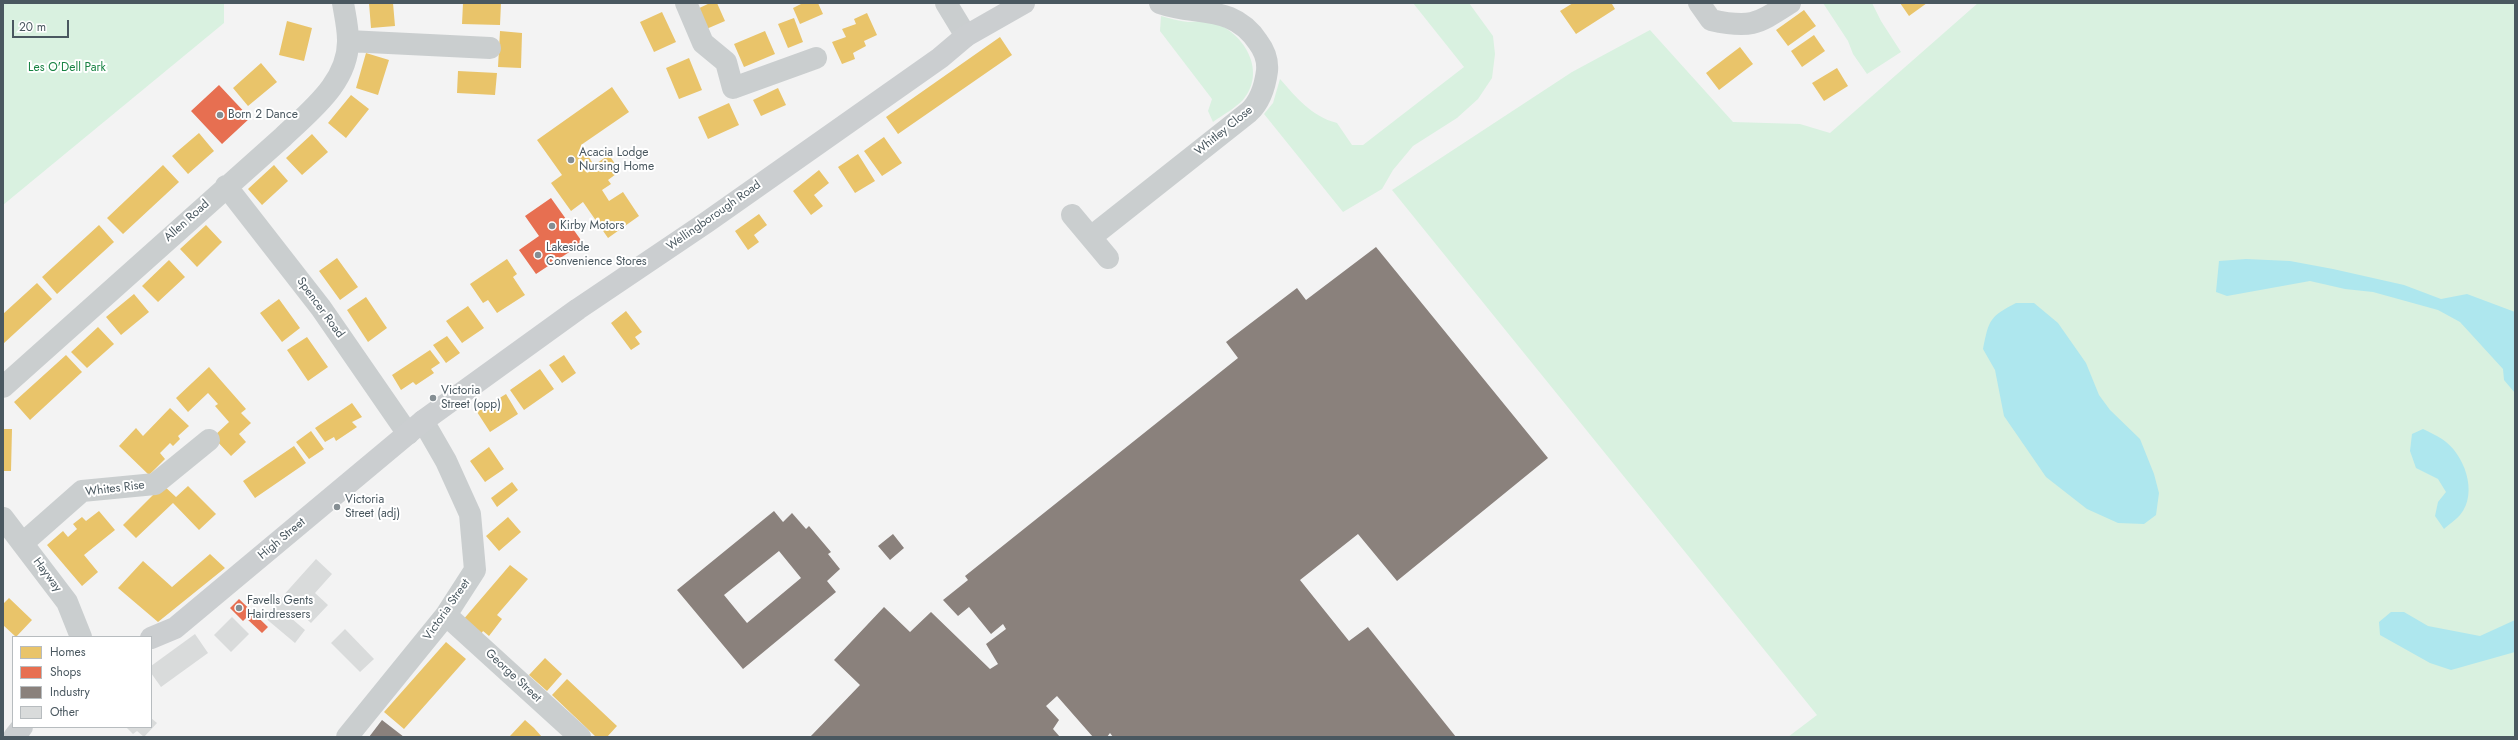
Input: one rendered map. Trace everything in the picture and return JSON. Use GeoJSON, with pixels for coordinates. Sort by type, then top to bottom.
{"type":"FeatureCollection","features":[{"type":"Feature","properties":{"kind":"main road","name":"Wellingborough Road"},"geometry":{"type":"LineString","coordinates":[[416,428],[578,309],[701,226],[940,58],[966,36],[1024,3]]}},
{"type":"Feature","properties":{"kind":"main road","name":"High Street"},"geometry":{"type":"LineString","coordinates":[[152,638],[175,628],[416,428]]}},
{"type":"Feature","properties":{"kind":"main road"},"geometry":{"type":"LineString","coordinates":[[14,737],[21,728]]}},
{"type":"Feature","properties":{"kind":"street","name":"Allen Road"},"geometry":{"type":"LineString","coordinates":[[3,387],[226,186],[283,137],[324,97],[342,70],[348,41],[343,3]]}},
{"type":"Feature","properties":{"kind":"street"},"geometry":{"type":"LineString","coordinates":[[686,3],[703,43],[726,62],[733,88],[816,58]]}},
{"type":"Feature","properties":{"kind":"street"},"geometry":{"type":"LineString","coordinates":[[946,3],[966,36]]}},
{"type":"Feature","properties":{"kind":"street","name":"Whitley Close"},"geometry":{"type":"LineString","coordinates":[[1091,237],[1249,112],[1254,107],[1265,86],[1267,68],[1262,48],[1252,32],[1239,22],[1207,11],[1174,8],[1160,3]]}},
{"type":"Feature","properties":{"kind":"street"},"geometry":{"type":"LineString","coordinates":[[1699,3],[1711,20],[1734,25],[1756,24],[1790,3]]}},
{"type":"Feature","properties":{"kind":"street"},"geometry":{"type":"LineString","coordinates":[[348,41],[490,48]]}},
{"type":"Feature","properties":{"kind":"street","name":"Spencer Road"},"geometry":{"type":"LineString","coordinates":[[226,186],[416,428]]}},
{"type":"Feature","properties":{"kind":"street"},"geometry":{"type":"LineString","coordinates":[[1072,215],[1108,258]]}},
{"type":"Feature","properties":{"kind":"street","name":"Victoria Street"},"geometry":{"type":"LineString","coordinates":[[347,737],[446,615],[475,570],[470,514],[446,461],[416,428]]}},
{"type":"Feature","properties":{"kind":"street","name":"Whites Rise"},"geometry":{"type":"LineString","coordinates":[[23,542],[82,491],[155,484],[210,440]]}},
{"type":"Feature","properties":{"kind":"street","name":"Hayway"},"geometry":{"type":"LineString","coordinates":[[3,518],[68,602],[82,636]]}},
{"type":"Feature","properties":{"kind":"street","name":"George Street"},"geometry":{"type":"LineString","coordinates":[[446,615],[580,737]]}},
{"type":"Feature","properties":{"kind":"green space","name":"Les O'Dell Park"},"geometry":{"type":"Polygon","coordinates":[[[3,3],[224,3],[224,23],[3,205],[3,3]]]}},
{"type":"Feature","properties":{"kind":"green space"},"geometry":{"type":"Polygon","coordinates":[[[1413,3],[1469,3],[1493,36],[1495,54],[1492,78],[1478,99],[1457,118],[1413,146],[1393,170],[1382,189],[1343,212],[1264,114],[1273,103],[1280,79],[1305,106],[1320,116],[1337,123],[1352,145],[1363,145],[1464,67],[1413,3]]]}},
{"type":"Feature","properties":{"kind":"green space"},"geometry":{"type":"Polygon","coordinates":[[[1823,3],[1872,3],[1881,21],[1901,52],[1867,74],[1853,54],[1848,41],[1823,3]]]}},
{"type":"Feature","properties":{"kind":"green space"},"geometry":{"type":"Polygon","coordinates":[[[1978,3],[2515,3],[2515,737],[1788,737],[1817,715],[1392,190],[1572,72],[1650,30],[1733,122],[1800,124],[1830,133],[1978,3]]]}},
{"type":"Feature","properties":{"kind":"green space"},"geometry":{"type":"Polygon","coordinates":[[[1161,16],[1188,22],[1205,21],[1215,23],[1226,28],[1235,36],[1249,55],[1253,66],[1253,78],[1250,89],[1240,103],[1213,122],[1208,111],[1212,99],[1160,31],[1161,16]]]}},
{"type":"Feature","properties":{"kind":"water"},"geometry":{"type":"Polygon","coordinates":[[[2246,259],[2290,261],[2333,269],[2404,285],[2441,299],[2467,294],[2515,312],[2515,393],[2504,380],[2503,369],[2460,322],[2438,310],[2373,292],[2345,289],[2310,281],[2227,296],[2216,292],[2219,261],[2246,259]]]}},
{"type":"Feature","properties":{"kind":"water"},"geometry":{"type":"Polygon","coordinates":[[[2016,303],[2034,303],[2058,323],[2086,363],[2099,395],[2110,410],[2140,439],[2154,474],[2159,493],[2156,515],[2144,524],[2118,523],[2087,509],[2046,477],[2004,416],[1995,370],[1983,349],[1989,325],[1992,320],[2000,312],[2016,303]]]}},
{"type":"Feature","properties":{"kind":"water"},"geometry":{"type":"Polygon","coordinates":[[[2423,429],[2450,445],[2462,463],[2466,474],[2468,496],[2466,506],[2460,515],[2444,529],[2435,516],[2438,502],[2446,492],[2438,479],[2416,468],[2410,451],[2412,434],[2423,429]]]}},
{"type":"Feature","properties":{"kind":"water"},"geometry":{"type":"Polygon","coordinates":[[[2391,612],[2404,612],[2428,626],[2480,636],[2515,620],[2515,652],[2451,670],[2430,663],[2380,635],[2379,622],[2391,612]]]}},
{"type":"Feature","properties":{"kind":"building: Homes"},"geometry":{"type":"Polygon","coordinates":[[[369,3],[393,3],[395,26],[371,28],[369,3]]]}},
{"type":"Feature","properties":{"kind":"building: Homes"},"geometry":{"type":"Polygon","coordinates":[[[463,3],[501,3],[500,25],[462,24],[463,3]]]}},
{"type":"Feature","properties":{"kind":"building: Homes"},"geometry":{"type":"Polygon","coordinates":[[[710,3],[717,3],[725,21],[704,30],[695,10],[710,3]]]}},
{"type":"Feature","properties":{"kind":"building: Homes"},"geometry":{"type":"Polygon","coordinates":[[[803,3],[818,3],[823,14],[800,24],[793,8],[803,3]]]}},
{"type":"Feature","properties":{"kind":"building: Homes"},"geometry":{"type":"Polygon","coordinates":[[[1573,3],[1614,3],[1612,4],[1615,9],[1576,34],[1560,11],[1573,3]]]}},
{"type":"Feature","properties":{"kind":"building: Homes"},"geometry":{"type":"Polygon","coordinates":[[[1900,3],[1927,3],[1909,16],[1900,3]]]}},
{"type":"Feature","properties":{"kind":"building: Homes"},"geometry":{"type":"Polygon","coordinates":[[[1804,10],[1816,26],[1788,46],[1776,30],[1804,10]]]}},
{"type":"Feature","properties":{"kind":"building: Homes"},"geometry":{"type":"Polygon","coordinates":[[[662,12],[676,42],[654,52],[640,22],[662,12]]]}},
{"type":"Feature","properties":{"kind":"building: Homes"},"geometry":{"type":"Polygon","coordinates":[[[867,13],[877,35],[864,41],[866,46],[853,53],[855,59],[842,64],[832,42],[846,37],[842,29],[856,24],[854,19],[867,13]]]}},
{"type":"Feature","properties":{"kind":"building: Homes"},"geometry":{"type":"Polygon","coordinates":[[[794,18],[803,42],[788,48],[778,24],[794,18]]]}},
{"type":"Feature","properties":{"kind":"building: Homes"},"geometry":{"type":"Polygon","coordinates":[[[287,21],[312,28],[304,61],[279,55],[287,21]]]}},
{"type":"Feature","properties":{"kind":"building: Homes"},"geometry":{"type":"Polygon","coordinates":[[[500,31],[522,33],[521,68],[498,67],[500,31]]]}},
{"type":"Feature","properties":{"kind":"building: Homes"},"geometry":{"type":"Polygon","coordinates":[[[765,31],[775,54],[744,67],[734,44],[765,31]]]}},
{"type":"Feature","properties":{"kind":"building: Homes"},"geometry":{"type":"Polygon","coordinates":[[[1814,35],[1825,51],[1802,67],[1791,51],[1814,35]]]}},
{"type":"Feature","properties":{"kind":"building: Homes"},"geometry":{"type":"Polygon","coordinates":[[[1000,37],[1012,55],[898,134],[886,117],[1000,37]]]}},
{"type":"Feature","properties":{"kind":"building: Homes"},"geometry":{"type":"Polygon","coordinates":[[[1740,47],[1753,64],[1719,90],[1706,73],[1740,47]]]}},
{"type":"Feature","properties":{"kind":"building: Homes"},"geometry":{"type":"Polygon","coordinates":[[[366,53],[389,60],[378,95],[356,88],[366,53]]]}},
{"type":"Feature","properties":{"kind":"building: Homes"},"geometry":{"type":"Polygon","coordinates":[[[689,58],[702,90],[679,99],[666,68],[689,58]]]}},
{"type":"Feature","properties":{"kind":"building: Homes"},"geometry":{"type":"Polygon","coordinates":[[[261,63],[277,82],[248,106],[233,88],[261,63]]]}},
{"type":"Feature","properties":{"kind":"building: Homes"},"geometry":{"type":"Polygon","coordinates":[[[1837,68],[1848,86],[1824,101],[1812,83],[1837,68]]]}},
{"type":"Feature","properties":{"kind":"building: Homes"},"geometry":{"type":"Polygon","coordinates":[[[458,71],[497,73],[495,95],[457,93],[458,71]]]}},
{"type":"Feature","properties":{"kind":"building: Homes","name":"Acacia Lodge Nursing Home"},"geometry":{"type":"Polygon","coordinates":[[[612,87],[629,112],[581,145],[594,165],[609,155],[620,171],[608,180],[611,184],[602,190],[609,201],[623,192],[639,216],[608,238],[583,202],[571,211],[551,183],[562,175],[537,140],[612,87]]]}},
{"type":"Feature","properties":{"kind":"building: Homes"},"geometry":{"type":"Polygon","coordinates":[[[778,88],[786,105],[761,116],[753,100],[778,88]]]}},
{"type":"Feature","properties":{"kind":"building: Homes"},"geometry":{"type":"Polygon","coordinates":[[[351,95],[369,109],[346,138],[328,123],[351,95]]]}},
{"type":"Feature","properties":{"kind":"building: Homes"},"geometry":{"type":"Polygon","coordinates":[[[729,103],[739,125],[708,139],[698,117],[729,103]]]}},
{"type":"Feature","properties":{"kind":"building: Homes"},"geometry":{"type":"Polygon","coordinates":[[[199,133],[214,151],[188,174],[172,156],[199,133]]]}},
{"type":"Feature","properties":{"kind":"building: Homes"},"geometry":{"type":"Polygon","coordinates":[[[312,134],[328,152],[302,175],[286,158],[312,134]]]}},
{"type":"Feature","properties":{"kind":"building: Homes"},"geometry":{"type":"Polygon","coordinates":[[[884,137],[902,163],[882,176],[864,151],[884,137]]]}},
{"type":"Feature","properties":{"kind":"building: Homes"},"geometry":{"type":"Polygon","coordinates":[[[858,154],[875,181],[855,193],[838,167],[858,154]]]}},
{"type":"Feature","properties":{"kind":"building: Homes"},"geometry":{"type":"Polygon","coordinates":[[[163,165],[179,182],[123,234],[107,218],[163,165]]]}},
{"type":"Feature","properties":{"kind":"building: Homes"},"geometry":{"type":"Polygon","coordinates":[[[274,165],[288,181],[262,205],[248,189],[274,165]]]}},
{"type":"Feature","properties":{"kind":"building: Homes"},"geometry":{"type":"Polygon","coordinates":[[[819,170],[829,183],[814,195],[823,206],[811,215],[793,191],[819,170]]]}},
{"type":"Feature","properties":{"kind":"building: Homes"},"geometry":{"type":"Polygon","coordinates":[[[759,214],[767,225],[754,235],[759,242],[748,250],[735,231],[759,214]]]}},
{"type":"Feature","properties":{"kind":"building: Homes"},"geometry":{"type":"Polygon","coordinates":[[[99,225],[114,242],[57,294],[42,277],[99,225]]]}},
{"type":"Feature","properties":{"kind":"building: Homes"},"geometry":{"type":"Polygon","coordinates":[[[206,225],[222,242],[197,267],[180,249],[206,225]]]}},
{"type":"Feature","properties":{"kind":"building: Homes"},"geometry":{"type":"Polygon","coordinates":[[[337,258],[358,287],[340,300],[319,271],[337,258]]]}},
{"type":"Feature","properties":{"kind":"building: Homes"},"geometry":{"type":"Polygon","coordinates":[[[507,259],[517,274],[513,277],[525,295],[497,313],[488,300],[483,303],[470,284],[507,259]]]}},
{"type":"Feature","properties":{"kind":"building: Homes"},"geometry":{"type":"Polygon","coordinates":[[[169,260],[185,277],[158,302],[142,286],[169,260]]]}},
{"type":"Feature","properties":{"kind":"building: Homes"},"geometry":{"type":"Polygon","coordinates":[[[37,283],[52,299],[3,344],[3,314],[37,283]]]}},
{"type":"Feature","properties":{"kind":"building: Homes"},"geometry":{"type":"Polygon","coordinates":[[[134,294],[149,312],[121,335],[106,317],[134,294]]]}},
{"type":"Feature","properties":{"kind":"building: Homes"},"geometry":{"type":"Polygon","coordinates":[[[366,297],[387,328],[368,342],[347,310],[366,297]]]}},
{"type":"Feature","properties":{"kind":"building: Homes"},"geometry":{"type":"Polygon","coordinates":[[[279,299],[300,328],[282,342],[260,313],[279,299]]]}},
{"type":"Feature","properties":{"kind":"building: Homes"},"geometry":{"type":"Polygon","coordinates":[[[468,306],[484,328],[462,343],[446,321],[468,306]]]}},
{"type":"Feature","properties":{"kind":"building: Homes"},"geometry":{"type":"Polygon","coordinates":[[[626,311],[642,332],[635,337],[640,344],[631,350],[611,323],[626,311]]]}},
{"type":"Feature","properties":{"kind":"building: Homes"},"geometry":{"type":"Polygon","coordinates":[[[98,327],[114,344],[87,368],[71,352],[98,327]]]}},
{"type":"Feature","properties":{"kind":"building: Homes"},"geometry":{"type":"Polygon","coordinates":[[[447,336],[460,353],[446,363],[433,345],[447,336]]]}},
{"type":"Feature","properties":{"kind":"building: Homes"},"geometry":{"type":"Polygon","coordinates":[[[307,337],[328,367],[308,381],[287,350],[307,337]]]}},
{"type":"Feature","properties":{"kind":"building: Homes"},"geometry":{"type":"Polygon","coordinates":[[[430,350],[440,363],[431,369],[434,373],[416,385],[413,382],[401,390],[392,375],[430,350]]]}},
{"type":"Feature","properties":{"kind":"building: Homes"},"geometry":{"type":"Polygon","coordinates":[[[66,355],[82,372],[30,420],[14,402],[66,355]]]}},
{"type":"Feature","properties":{"kind":"building: Homes"},"geometry":{"type":"Polygon","coordinates":[[[564,355],[576,373],[562,383],[549,365],[564,355]]]}},
{"type":"Feature","properties":{"kind":"building: Homes"},"geometry":{"type":"Polygon","coordinates":[[[209,367],[246,409],[241,413],[251,423],[239,434],[246,442],[231,456],[213,437],[229,422],[215,406],[218,404],[208,393],[188,412],[176,398],[209,367]]]}},
{"type":"Feature","properties":{"kind":"building: Homes"},"geometry":{"type":"Polygon","coordinates":[[[540,369],[554,389],[524,410],[510,390],[540,369]]]}},
{"type":"Feature","properties":{"kind":"building: Homes"},"geometry":{"type":"Polygon","coordinates":[[[506,394],[518,414],[490,432],[477,412],[506,394]]]}},
{"type":"Feature","properties":{"kind":"building: Homes"},"geometry":{"type":"Polygon","coordinates":[[[352,403],[362,417],[352,422],[357,427],[336,441],[334,437],[325,442],[315,428],[352,403]]]}},
{"type":"Feature","properties":{"kind":"building: Homes"},"geometry":{"type":"Polygon","coordinates":[[[170,408],[189,426],[178,436],[180,439],[173,446],[170,443],[160,453],[165,459],[149,475],[119,446],[136,428],[143,436],[170,408]]]}},
{"type":"Feature","properties":{"kind":"building: Homes"},"geometry":{"type":"Polygon","coordinates":[[[3,429],[12,429],[11,471],[3,471],[3,429]]]}},
{"type":"Feature","properties":{"kind":"building: Homes"},"geometry":{"type":"Polygon","coordinates":[[[311,431],[324,449],[309,459],[296,442],[311,431]]]}},
{"type":"Feature","properties":{"kind":"building: Homes"},"geometry":{"type":"Polygon","coordinates":[[[294,446],[306,463],[255,498],[243,481],[294,446]]]}},
{"type":"Feature","properties":{"kind":"building: Homes"},"geometry":{"type":"Polygon","coordinates":[[[489,447],[504,469],[485,482],[470,461],[489,447]]]}},
{"type":"Feature","properties":{"kind":"building: Homes"},"geometry":{"type":"Polygon","coordinates":[[[512,482],[518,490],[497,507],[491,498],[512,482]]]}},
{"type":"Feature","properties":{"kind":"building: Homes"},"geometry":{"type":"Polygon","coordinates":[[[163,485],[176,497],[188,486],[216,514],[199,530],[173,503],[136,538],[123,525],[163,485]]]}},
{"type":"Feature","properties":{"kind":"building: Homes"},"geometry":{"type":"Polygon","coordinates":[[[99,511],[115,530],[84,555],[98,572],[82,586],[47,545],[63,531],[68,537],[77,529],[73,524],[82,517],[86,521],[99,511]]]}},
{"type":"Feature","properties":{"kind":"building: Homes"},"geometry":{"type":"Polygon","coordinates":[[[508,517],[521,532],[499,551],[486,536],[508,517]]]}},
{"type":"Feature","properties":{"kind":"building: Homes"},"geometry":{"type":"Polygon","coordinates":[[[210,554],[225,568],[158,622],[118,588],[143,561],[172,587],[210,554]]]}},
{"type":"Feature","properties":{"kind":"building: Homes"},"geometry":{"type":"Polygon","coordinates":[[[510,565],[528,579],[497,615],[502,619],[489,636],[483,631],[480,636],[462,621],[510,565]]]}},
{"type":"Feature","properties":{"kind":"building: Homes"},"geometry":{"type":"Polygon","coordinates":[[[9,598],[32,620],[17,636],[15,636],[3,625],[3,604],[9,598]]]}},
{"type":"Feature","properties":{"kind":"building: Homes"},"geometry":{"type":"Polygon","coordinates":[[[446,642],[466,659],[404,729],[384,712],[446,642]]]}},
{"type":"Feature","properties":{"kind":"building: Homes"},"geometry":{"type":"Polygon","coordinates":[[[545,658],[562,674],[547,691],[529,675],[545,658]]]}},
{"type":"Feature","properties":{"kind":"building: Homes"},"geometry":{"type":"Polygon","coordinates":[[[567,679],[617,726],[607,737],[596,737],[552,695],[567,679]]]}},
{"type":"Feature","properties":{"kind":"building: Homes"},"geometry":{"type":"Polygon","coordinates":[[[525,720],[534,728],[542,737],[510,736],[525,720]]]}},
{"type":"Feature","properties":{"kind":"building: Shops","name":"Born 2 Dance"},"geometry":{"type":"Polygon","coordinates":[[[219,85],[250,118],[222,144],[191,111],[219,85]]]}},
{"type":"Feature","properties":{"kind":"building: Shops","name":"Kirby Motors"},"geometry":{"type":"Polygon","coordinates":[[[551,198],[583,243],[536,274],[519,250],[539,236],[525,216],[551,198]]]}},
{"type":"Feature","properties":{"kind":"building: Shops"},"geometry":{"type":"Polygon","coordinates":[[[239,599],[268,627],[262,633],[246,618],[243,621],[230,608],[239,599]]]}},
{"type":"Feature","properties":{"kind":"building: Industry"},"geometry":{"type":"Polygon","coordinates":[[[1376,247],[1548,458],[1397,581],[1358,534],[1300,580],[1349,641],[1368,627],[1456,737],[1113,737],[1110,733],[1107,737],[1093,737],[1057,696],[1046,706],[1059,720],[1053,729],[1060,737],[810,737],[860,685],[834,660],[884,607],[910,632],[931,612],[990,669],[998,664],[986,644],[1006,629],[1003,624],[991,634],[969,607],[958,616],[943,600],[968,580],[965,576],[1238,358],[1226,342],[1297,288],[1306,300],[1376,247]]]}},
{"type":"Feature","properties":{"kind":"building: Industry"},"geometry":{"type":"Polygon","coordinates":[[[774,511],[783,522],[792,513],[806,529],[809,526],[831,552],[828,554],[840,569],[827,581],[836,592],[743,669],[677,590],[774,511]],[[779,551],[724,595],[747,623],[801,578],[779,551]]]}},
{"type":"Feature","properties":{"kind":"building: Industry"},"geometry":{"type":"Polygon","coordinates":[[[893,534],[904,548],[890,560],[878,546],[893,534]]]}},
{"type":"Feature","properties":{"kind":"building: Industry"},"geometry":{"type":"Polygon","coordinates":[[[382,720],[404,737],[369,737],[382,720]]]}},
{"type":"Feature","properties":{"kind":"building: Other"},"geometry":{"type":"Polygon","coordinates":[[[316,559],[332,574],[315,593],[328,605],[311,623],[297,610],[291,618],[305,630],[295,643],[264,617],[316,559]]]}},
{"type":"Feature","properties":{"kind":"building: Other"},"geometry":{"type":"Polygon","coordinates":[[[232,617],[249,634],[231,652],[214,635],[232,617]]]}},
{"type":"Feature","properties":{"kind":"building: Other"},"geometry":{"type":"Polygon","coordinates":[[[345,629],[374,659],[360,672],[331,643],[345,629]]]}},
{"type":"Feature","properties":{"kind":"building: Other"},"geometry":{"type":"Polygon","coordinates":[[[195,634],[208,653],[161,687],[152,674],[152,665],[195,634]]]}},
{"type":"Feature","properties":{"kind":"building: Other"},"geometry":{"type":"Polygon","coordinates":[[[152,719],[157,723],[144,737],[137,731],[133,734],[127,728],[152,728],[152,719]]]}},
{"type":"Feature","properties":{"kind":"place","name":"Born 2 Dance"},"geometry":{"type":"Point","coordinates":[220,115]}},
{"type":"Feature","properties":{"kind":"place","name":"Acacia Lodge Nursing Home"},"geometry":{"type":"Point","coordinates":[571,160]}},
{"type":"Feature","properties":{"kind":"place","name":"Kirby Motors"},"geometry":{"type":"Point","coordinates":[552,226]}},
{"type":"Feature","properties":{"kind":"place","name":"Lakeside Convenience Stores"},"geometry":{"type":"Point","coordinates":[538,255]}},
{"type":"Feature","properties":{"kind":"place","name":"Victoria Street (opp)"},"geometry":{"type":"Point","coordinates":[433,398]}},
{"type":"Feature","properties":{"kind":"place","name":"Victoria Street (adj)"},"geometry":{"type":"Point","coordinates":[337,507]}},
{"type":"Feature","properties":{"kind":"place","name":"Favells Gents Hairdressers"},"geometry":{"type":"Point","coordinates":[239,608]}}]}
